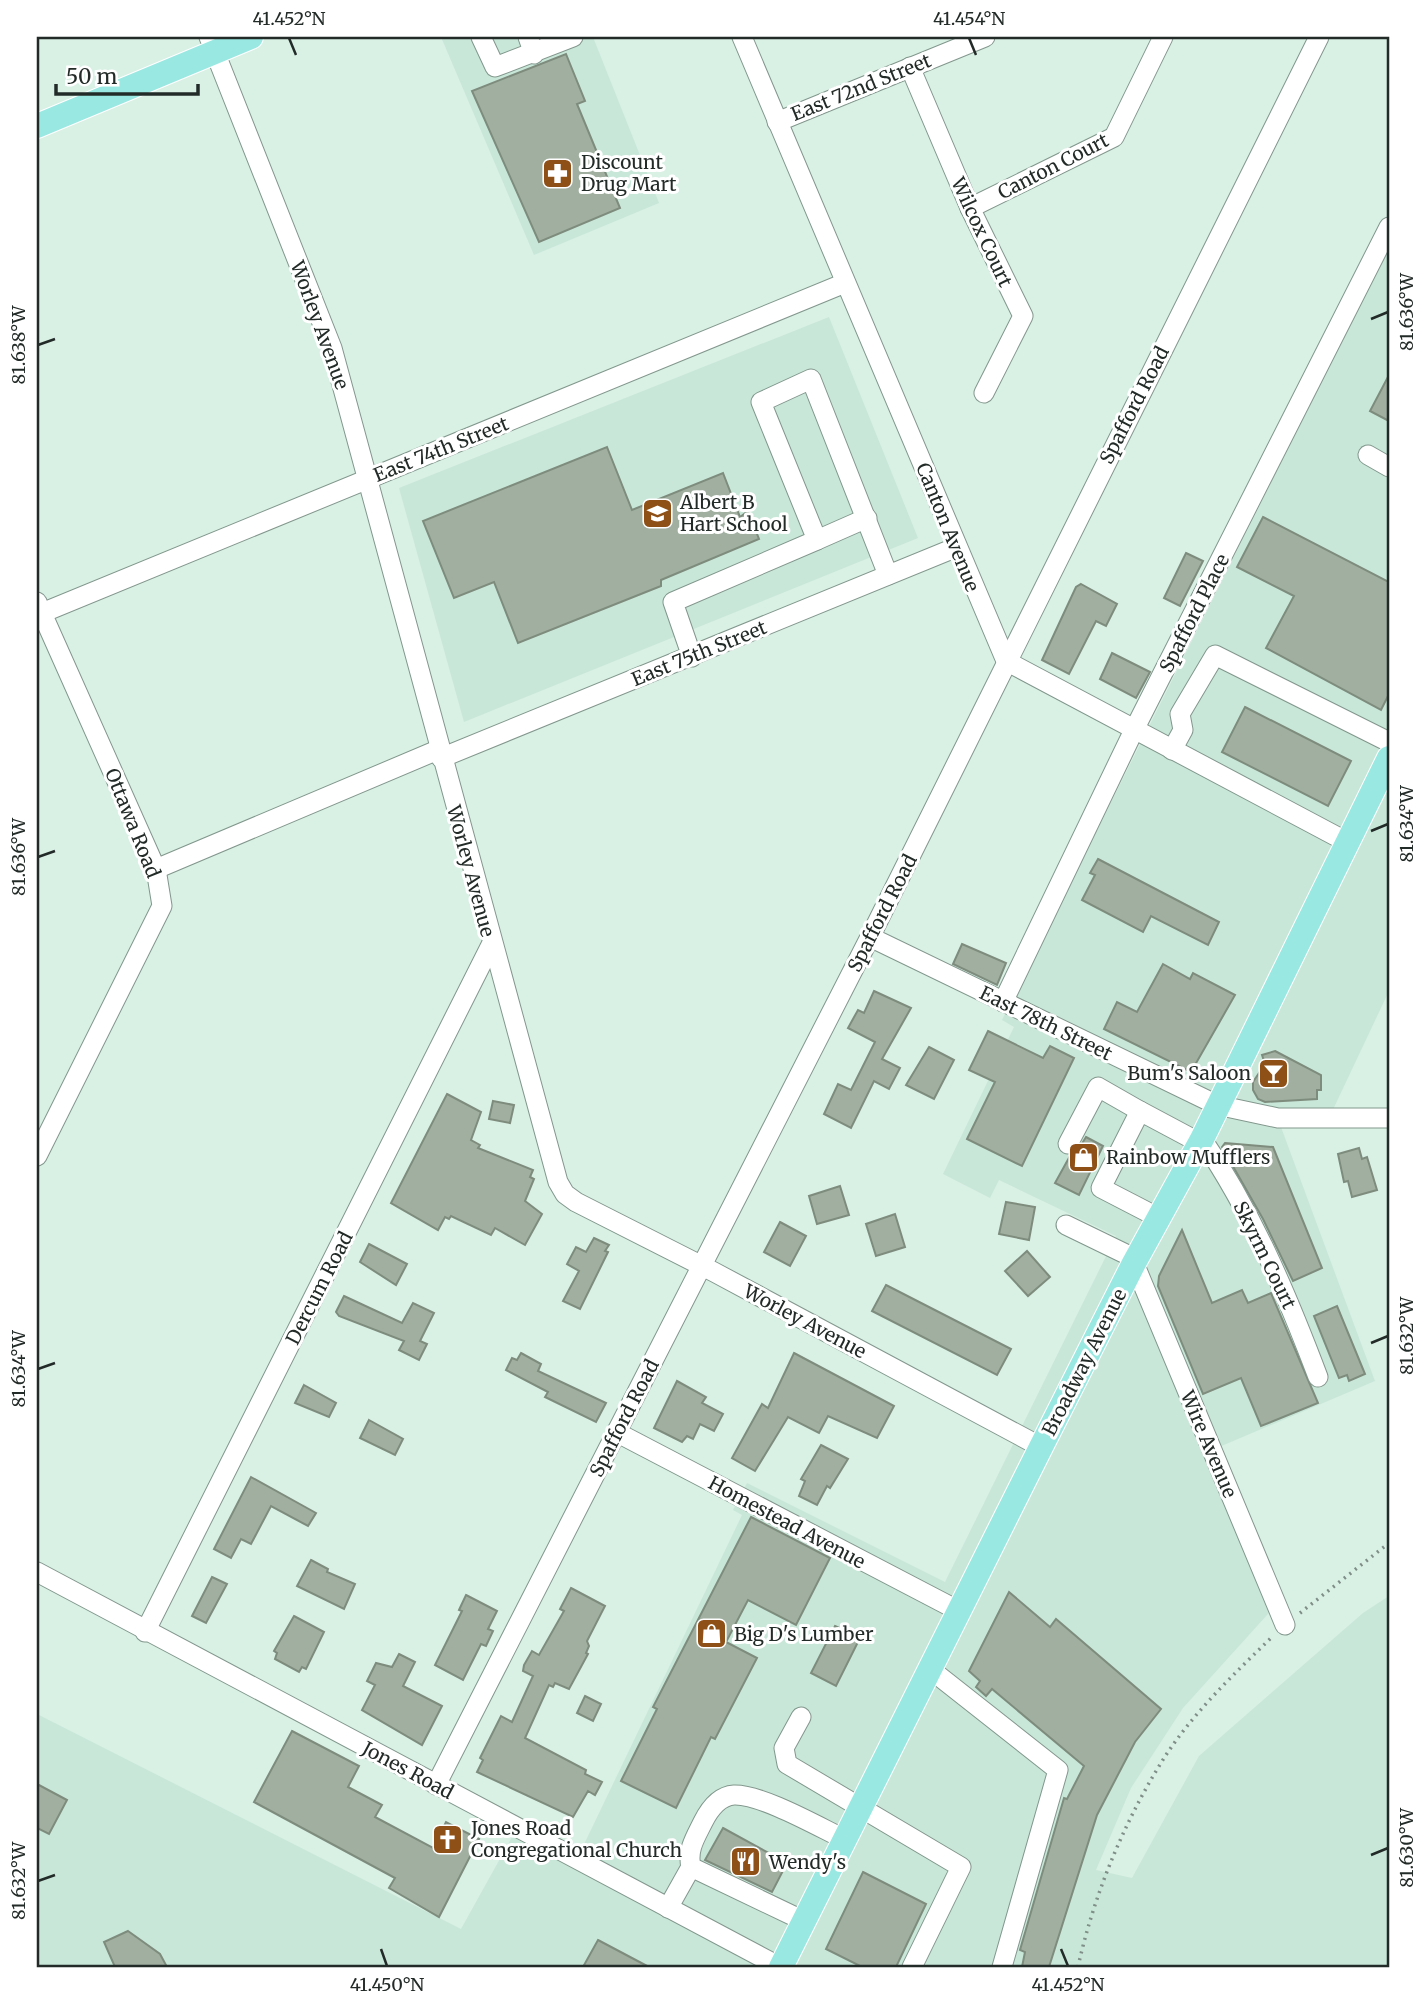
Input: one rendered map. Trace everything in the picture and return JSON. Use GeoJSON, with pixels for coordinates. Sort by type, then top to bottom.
{"type":"FeatureCollection","features":[{"type":"Feature","properties":{"kind":"main road"},"geometry":{"type":"LineString","coordinates":[[37,126],[212,44],[251,37]]}},
{"type":"Feature","properties":{"kind":"main road","name":"Broadway Avenue"},"geometry":{"type":"LineString","coordinates":[[780,1967],[1135,1261],[1201,1141],[1389,758]]}},
{"type":"Feature","properties":{"kind":"street"},"geometry":{"type":"LineString","coordinates":[[481,37],[495,67],[531,45],[573,37]]}},
{"type":"Feature","properties":{"kind":"street","name":"Canton Avenue"},"geometry":{"type":"LineString","coordinates":[[741,37],[1006,661]]}},
{"type":"Feature","properties":{"kind":"street","name":"East 72nd Street"},"geometry":{"type":"LineString","coordinates":[[776,122],[985,37]]}},
{"type":"Feature","properties":{"kind":"street","name":"Canton Court"},"geometry":{"type":"LineString","coordinates":[[970,208],[1114,136],[1163,37]]}},
{"type":"Feature","properties":{"kind":"street","name":"Spafford Road"},"geometry":{"type":"LineString","coordinates":[[436,1785],[870,937],[1319,37]]}},
{"type":"Feature","properties":{"kind":"street","name":"Worley Avenue"},"geometry":{"type":"LineString","coordinates":[[212,44],[332,348],[492,945],[558,1182],[565,1194],[1041,1447]]}},
{"type":"Feature","properties":{"kind":"street","name":"Wilcox Court"},"geometry":{"type":"LineString","coordinates":[[910,67],[970,208],[1023,316],[984,393]]}},
{"type":"Feature","properties":{"kind":"street","name":"Spafford Place"},"geometry":{"type":"LineString","coordinates":[[1003,1002],[1134,730],[1389,227]]}},
{"type":"Feature","properties":{"kind":"street","name":"East 74th Street"},"geometry":{"type":"LineString","coordinates":[[38,610],[368,479],[845,283]]}},
{"type":"Feature","properties":{"kind":"street"},"geometry":{"type":"LineString","coordinates":[[817,540],[761,402],[811,380],[888,575]]}},
{"type":"Feature","properties":{"kind":"street"},"geometry":{"type":"LineString","coordinates":[[1368,456],[1389,467]]}},
{"type":"Feature","properties":{"kind":"street"},"geometry":{"type":"LineString","coordinates":[[692,657],[673,602],[867,518]]}},
{"type":"Feature","properties":{"kind":"street","name":"East 75th Street"},"geometry":{"type":"LineString","coordinates":[[156,869],[440,753],[692,657],[957,547]]}},
{"type":"Feature","properties":{"kind":"street","name":"Ottawa Road"},"geometry":{"type":"LineString","coordinates":[[37,1154],[162,906],[156,869],[38,610]]}},
{"type":"Feature","properties":{"kind":"street"},"geometry":{"type":"LineString","coordinates":[[1172,750],[1183,730],[1180,714],[1215,655],[1389,742]]}},
{"type":"Feature","properties":{"kind":"street"},"geometry":{"type":"LineString","coordinates":[[1006,661],[1347,842]]}},
{"type":"Feature","properties":{"kind":"street","name":"East 78th Street"},"geometry":{"type":"LineString","coordinates":[[870,937],[1217,1105],[1278,1118],[1389,1118]]}},
{"type":"Feature","properties":{"kind":"street","name":"Dercum Road"},"geometry":{"type":"LineString","coordinates":[[145,1632],[492,945]]}},
{"type":"Feature","properties":{"kind":"street"},"geometry":{"type":"LineString","coordinates":[[1068,1144],[1098,1087],[1201,1141]]}},
{"type":"Feature","properties":{"kind":"street"},"geometry":{"type":"LineString","coordinates":[[1140,1111],[1101,1188],[1159,1218]]}},
{"type":"Feature","properties":{"kind":"street","name":"Skyrm Court"},"geometry":{"type":"LineString","coordinates":[[1201,1141],[1223,1169],[1287,1295],[1318,1377]]}},
{"type":"Feature","properties":{"kind":"street"},"geometry":{"type":"LineString","coordinates":[[1066,1224],[1135,1261]]}},
{"type":"Feature","properties":{"kind":"street","name":"Wire Avenue"},"geometry":{"type":"LineString","coordinates":[[1135,1261],[1284,1625]]}},
{"type":"Feature","properties":{"kind":"street","name":"Homestead Avenue"},"geometry":{"type":"LineString","coordinates":[[616,1433],[959,1611]]}},
{"type":"Feature","properties":{"kind":"street","name":"Jones Road"},"geometry":{"type":"LineString","coordinates":[[37,1572],[145,1632],[780,1967]]}},
{"type":"Feature","properties":{"kind":"street"},"geometry":{"type":"LineString","coordinates":[[930,1669],[1058,1770],[1002,1967]]}},
{"type":"Feature","properties":{"kind":"street"},"geometry":{"type":"LineString","coordinates":[[801,1717],[784,1748],[787,1764],[961,1867],[912,1967]]}},
{"type":"Feature","properties":{"kind":"street"},"geometry":{"type":"LineString","coordinates":[[668,1908],[691,1867],[688,1854],[708,1812],[721,1799],[733,1795],[752,1798],[844,1839]]}},
{"type":"Feature","properties":{"kind":"street"},"geometry":{"type":"LineString","coordinates":[[691,1867],[804,1921]]}},
{"type":"Feature","properties":{"kind":"path"},"geometry":{"type":"LineString","coordinates":[[1078,1967],[1117,1844],[1166,1755],[1221,1686],[1284,1625],[1389,1543]]}},
{"type":"Feature","properties":{"kind":"shaded area"},"geometry":{"type":"Polygon","coordinates":[[[441,37],[593,37],[659,203],[534,255],[441,37]]]}},
{"type":"Feature","properties":{"kind":"shaded area"},"geometry":{"type":"Polygon","coordinates":[[[1389,247],[1389,991],[1329,1118],[1278,1119],[1375,1381],[1212,1450],[1276,1605],[1183,1708],[1131,1788],[1096,1870],[1132,1878],[1199,1756],[1363,1613],[1389,1596],[1389,1967],[37,1967],[37,1714],[461,1929],[517,1828],[577,1859],[742,1515],[733,1510],[747,1483],[945,1582],[1116,1236],[999,1180],[990,1198],[943,1174],[1014,1027],[1002,1020],[1389,247]]]}},
{"type":"Feature","properties":{"kind":"shaded area","name":"Albert B Hart School"},"geometry":{"type":"Polygon","coordinates":[[[829,317],[918,538],[464,722],[399,488],[829,317]]]}},
{"type":"Feature","properties":{"kind":"building","name":"Discount Drug Mart"},"geometry":{"type":"Polygon","coordinates":[[[566,54],[585,101],[577,104],[620,208],[539,242],[472,91],[566,54]]]}},
{"type":"Feature","properties":{"kind":"building"},"geometry":{"type":"Polygon","coordinates":[[[1389,375],[1389,421],[1370,411],[1389,375]]]}},
{"type":"Feature","properties":{"kind":"building"},"geometry":{"type":"Polygon","coordinates":[[[607,447],[632,510],[723,473],[740,517],[748,511],[759,539],[661,580],[661,586],[518,643],[494,582],[454,598],[423,521],[607,447]]]}},
{"type":"Feature","properties":{"kind":"building"},"geometry":{"type":"Polygon","coordinates":[[[1263,517],[1389,582],[1389,694],[1381,710],[1266,648],[1294,596],[1237,567],[1263,517]]]}},
{"type":"Feature","properties":{"kind":"building"},"geometry":{"type":"Polygon","coordinates":[[[1186,553],[1203,561],[1180,606],[1164,598],[1186,553]]]}},
{"type":"Feature","properties":{"kind":"building"},"geometry":{"type":"Polygon","coordinates":[[[1081,584],[1117,604],[1106,626],[1096,621],[1069,674],[1042,660],[1076,587],[1081,584]]]}},
{"type":"Feature","properties":{"kind":"building"},"geometry":{"type":"Polygon","coordinates":[[[1112,653],[1150,672],[1136,698],[1100,679],[1112,653]]]}},
{"type":"Feature","properties":{"kind":"building"},"geometry":{"type":"Polygon","coordinates":[[[1245,707],[1351,761],[1328,806],[1222,752],[1245,707]]]}},
{"type":"Feature","properties":{"kind":"building"},"geometry":{"type":"Polygon","coordinates":[[[1098,859],[1219,922],[1208,945],[1151,916],[1143,932],[1082,900],[1095,875],[1090,873],[1098,859]]]}},
{"type":"Feature","properties":{"kind":"building"},"geometry":{"type":"Polygon","coordinates":[[[962,944],[1006,963],[997,985],[953,964],[962,944]]]}},
{"type":"Feature","properties":{"kind":"building"},"geometry":{"type":"Polygon","coordinates":[[[1163,964],[1190,979],[1193,973],[1235,995],[1191,1072],[1104,1029],[1117,1002],[1137,1012],[1163,964]]]}},
{"type":"Feature","properties":{"kind":"building"},"geometry":{"type":"Polygon","coordinates":[[[874,991],[911,1008],[882,1059],[900,1068],[889,1089],[874,1081],[851,1128],[824,1114],[838,1084],[851,1090],[875,1042],[848,1028],[858,1010],[864,1013],[874,991]]]}},
{"type":"Feature","properties":{"kind":"building"},"geometry":{"type":"Polygon","coordinates":[[[988,1031],[1043,1058],[1050,1046],[1074,1058],[1022,1166],[967,1139],[995,1082],[969,1070],[988,1031]]]}},
{"type":"Feature","properties":{"kind":"building"},"geometry":{"type":"Polygon","coordinates":[[[929,1047],[954,1060],[934,1099],[906,1085],[929,1047]]]}},
{"type":"Feature","properties":{"kind":"building"},"geometry":{"type":"Polygon","coordinates":[[[1275,1051],[1321,1075],[1321,1090],[1317,1090],[1317,1099],[1265,1102],[1258,1099],[1253,1090],[1253,1082],[1265,1064],[1262,1055],[1275,1051]]]}},
{"type":"Feature","properties":{"kind":"building"},"geometry":{"type":"Polygon","coordinates":[[[447,1094],[481,1112],[471,1140],[480,1145],[478,1148],[533,1170],[530,1177],[534,1179],[525,1201],[542,1214],[525,1245],[495,1228],[491,1235],[451,1216],[449,1219],[445,1217],[438,1230],[391,1203],[447,1094]]]}},
{"type":"Feature","properties":{"kind":"building"},"geometry":{"type":"Polygon","coordinates":[[[493,1101],[514,1105],[510,1123],[489,1119],[493,1101]]]}},
{"type":"Feature","properties":{"kind":"building","name":"Rainbow Mufflers"},"geometry":{"type":"Polygon","coordinates":[[[1086,1137],[1103,1146],[1079,1195],[1055,1183],[1070,1156],[1078,1150],[1086,1137]]]}},
{"type":"Feature","properties":{"kind":"building"},"geometry":{"type":"Polygon","coordinates":[[[1225,1143],[1273,1147],[1322,1268],[1293,1281],[1263,1219],[1222,1147],[1225,1143]]]}},
{"type":"Feature","properties":{"kind":"building"},"geometry":{"type":"Polygon","coordinates":[[[1359,1148],[1362,1159],[1367,1157],[1377,1190],[1352,1197],[1348,1181],[1344,1182],[1338,1154],[1359,1148]]]}},
{"type":"Feature","properties":{"kind":"building"},"geometry":{"type":"Polygon","coordinates":[[[840,1186],[849,1215],[817,1224],[809,1196],[840,1186]]]}},
{"type":"Feature","properties":{"kind":"building"},"geometry":{"type":"Polygon","coordinates":[[[1006,1202],[1035,1207],[1029,1240],[999,1234],[1006,1202]]]}},
{"type":"Feature","properties":{"kind":"building"},"geometry":{"type":"Polygon","coordinates":[[[895,1214],[905,1247],[876,1256],[866,1224],[895,1214]]]}},
{"type":"Feature","properties":{"kind":"building"},"geometry":{"type":"Polygon","coordinates":[[[780,1222],[806,1236],[790,1266],[764,1252],[780,1222]]]}},
{"type":"Feature","properties":{"kind":"building"},"geometry":{"type":"Polygon","coordinates":[[[1182,1230],[1212,1303],[1242,1290],[1248,1303],[1271,1293],[1318,1403],[1261,1426],[1241,1378],[1203,1394],[1158,1286],[1159,1276],[1182,1230]]]}},
{"type":"Feature","properties":{"kind":"building"},"geometry":{"type":"Polygon","coordinates":[[[594,1238],[609,1245],[605,1251],[608,1252],[580,1309],[563,1301],[579,1271],[567,1264],[576,1247],[586,1252],[594,1238]]]}},
{"type":"Feature","properties":{"kind":"building"},"geometry":{"type":"Polygon","coordinates":[[[369,1244],[407,1264],[396,1285],[360,1262],[369,1244]]]}},
{"type":"Feature","properties":{"kind":"building"},"geometry":{"type":"Polygon","coordinates":[[[1027,1251],[1050,1277],[1028,1296],[1005,1271],[1027,1251]]]}},
{"type":"Feature","properties":{"kind":"building"},"geometry":{"type":"Polygon","coordinates":[[[886,1285],[1011,1349],[997,1375],[872,1311],[886,1285]]]}},
{"type":"Feature","properties":{"kind":"building"},"geometry":{"type":"Polygon","coordinates":[[[344,1296],[402,1323],[413,1303],[434,1313],[420,1341],[427,1344],[419,1360],[399,1350],[404,1341],[339,1316],[336,1312],[344,1296]]]}},
{"type":"Feature","properties":{"kind":"building"},"geometry":{"type":"Polygon","coordinates":[[[1337,1306],[1365,1374],[1349,1381],[1347,1375],[1339,1378],[1314,1316],[1337,1306]]]}},
{"type":"Feature","properties":{"kind":"building"},"geometry":{"type":"Polygon","coordinates":[[[521,1353],[541,1364],[538,1371],[606,1403],[596,1422],[545,1397],[548,1392],[506,1370],[512,1358],[517,1360],[521,1353]]]}},
{"type":"Feature","properties":{"kind":"building"},"geometry":{"type":"Polygon","coordinates":[[[794,1353],[894,1406],[877,1438],[828,1416],[819,1433],[788,1417],[755,1471],[732,1458],[762,1404],[768,1408],[794,1353]]]}},
{"type":"Feature","properties":{"kind":"building"},"geometry":{"type":"Polygon","coordinates":[[[677,1381],[706,1397],[702,1403],[723,1414],[714,1431],[700,1424],[693,1439],[687,1436],[682,1442],[654,1428],[677,1381]]]}},
{"type":"Feature","properties":{"kind":"building"},"geometry":{"type":"Polygon","coordinates":[[[304,1385],[336,1403],[329,1417],[295,1403],[304,1385]]]}},
{"type":"Feature","properties":{"kind":"building"},"geometry":{"type":"Polygon","coordinates":[[[369,1420],[403,1439],[395,1455],[360,1438],[369,1420]]]}},
{"type":"Feature","properties":{"kind":"building"},"geometry":{"type":"Polygon","coordinates":[[[821,1445],[848,1459],[830,1488],[827,1486],[817,1505],[799,1496],[805,1481],[801,1479],[821,1445]]]}},
{"type":"Feature","properties":{"kind":"building"},"geometry":{"type":"Polygon","coordinates":[[[251,1477],[316,1513],[308,1526],[271,1506],[251,1544],[241,1539],[231,1558],[214,1549],[251,1477]]]}},
{"type":"Feature","properties":{"kind":"building","name":"Big D's Lumber"},"geometry":{"type":"Polygon","coordinates":[[[751,1517],[830,1558],[796,1625],[748,1600],[726,1642],[757,1658],[715,1739],[711,1737],[676,1808],[621,1781],[657,1709],[653,1707],[751,1517]]]}},
{"type":"Feature","properties":{"kind":"building"},"geometry":{"type":"Polygon","coordinates":[[[311,1560],[328,1569],[327,1572],[355,1584],[344,1609],[297,1586],[311,1560]]]}},
{"type":"Feature","properties":{"kind":"building"},"geometry":{"type":"Polygon","coordinates":[[[212,1577],[227,1584],[206,1623],[192,1616],[212,1577]]]}},
{"type":"Feature","properties":{"kind":"building"},"geometry":{"type":"Polygon","coordinates":[[[571,1588],[605,1606],[587,1641],[588,1654],[569,1689],[555,1683],[553,1687],[549,1685],[525,1738],[586,1770],[585,1774],[602,1782],[595,1795],[588,1791],[573,1817],[477,1772],[483,1760],[480,1758],[501,1716],[512,1722],[533,1676],[523,1671],[524,1665],[532,1651],[539,1655],[564,1611],[560,1609],[571,1588]]]}},
{"type":"Feature","properties":{"kind":"building"},"geometry":{"type":"Polygon","coordinates":[[[1009,1592],[1050,1627],[1056,1619],[1161,1709],[1135,1742],[1097,1815],[1049,1967],[1022,1967],[1025,1952],[1020,1950],[1064,1798],[1067,1799],[1084,1766],[992,1689],[986,1696],[976,1687],[980,1681],[969,1671],[1009,1592]]]}},
{"type":"Feature","properties":{"kind":"building"},"geometry":{"type":"Polygon","coordinates":[[[466,1595],[497,1611],[488,1629],[493,1631],[486,1646],[481,1644],[463,1680],[435,1665],[462,1611],[459,1610],[466,1595]]]}},
{"type":"Feature","properties":{"kind":"building"},"geometry":{"type":"Polygon","coordinates":[[[294,1616],[324,1632],[306,1669],[302,1667],[299,1672],[275,1659],[277,1653],[274,1651],[294,1616]]]}},
{"type":"Feature","properties":{"kind":"building"},"geometry":{"type":"Polygon","coordinates":[[[835,1626],[860,1638],[836,1686],[811,1673],[835,1626]]]}},
{"type":"Feature","properties":{"kind":"building"},"geometry":{"type":"Polygon","coordinates":[[[399,1654],[415,1662],[403,1686],[442,1706],[422,1745],[362,1710],[375,1685],[367,1681],[376,1663],[392,1667],[399,1654]]]}},
{"type":"Feature","properties":{"kind":"building"},"geometry":{"type":"Polygon","coordinates":[[[585,1696],[601,1704],[593,1721],[577,1713],[585,1696]]]}},
{"type":"Feature","properties":{"kind":"building"},"geometry":{"type":"Polygon","coordinates":[[[292,1731],[359,1766],[348,1787],[382,1805],[375,1817],[433,1848],[446,1822],[479,1839],[439,1917],[389,1888],[395,1878],[254,1802],[292,1731]]]}},
{"type":"Feature","properties":{"kind":"building"},"geometry":{"type":"Polygon","coordinates":[[[37,1784],[67,1800],[49,1834],[37,1828],[37,1784]]]}},
{"type":"Feature","properties":{"kind":"building","name":"Wendy's"},"geometry":{"type":"Polygon","coordinates":[[[723,1828],[787,1863],[772,1892],[705,1860],[723,1828]]]}},
{"type":"Feature","properties":{"kind":"building"},"geometry":{"type":"Polygon","coordinates":[[[863,1872],[926,1904],[896,1967],[862,1967],[826,1949],[863,1872]]]}},
{"type":"Feature","properties":{"kind":"building"},"geometry":{"type":"Polygon","coordinates":[[[128,1931],[160,1954],[167,1967],[115,1967],[104,1942],[128,1931]]]}},
{"type":"Feature","properties":{"kind":"building"},"geometry":{"type":"Polygon","coordinates":[[[598,1940],[649,1967],[583,1967],[598,1940]]]}},
{"type":"Feature","properties":{"kind":"place","name":"Discount Drug Mart"},"geometry":{"type":"Point","coordinates":[558,173]}},
{"type":"Feature","properties":{"kind":"place","name":"Albert B Hart School"},"geometry":{"type":"Point","coordinates":[657,513]}},
{"type":"Feature","properties":{"kind":"place","name":"Bum's Saloon"},"geometry":{"type":"Point","coordinates":[1274,1073]}},
{"type":"Feature","properties":{"kind":"place","name":"Rainbow Mufflers"},"geometry":{"type":"Point","coordinates":[1083,1157]}},
{"type":"Feature","properties":{"kind":"place","name":"Big D's Lumber"},"geometry":{"type":"Point","coordinates":[711,1634]}},
{"type":"Feature","properties":{"kind":"place","name":"Jones Road Congregational Church"},"geometry":{"type":"Point","coordinates":[448,1839]}},
{"type":"Feature","properties":{"kind":"place","name":"Wendy's"},"geometry":{"type":"Point","coordinates":[746,1862]}}]}
